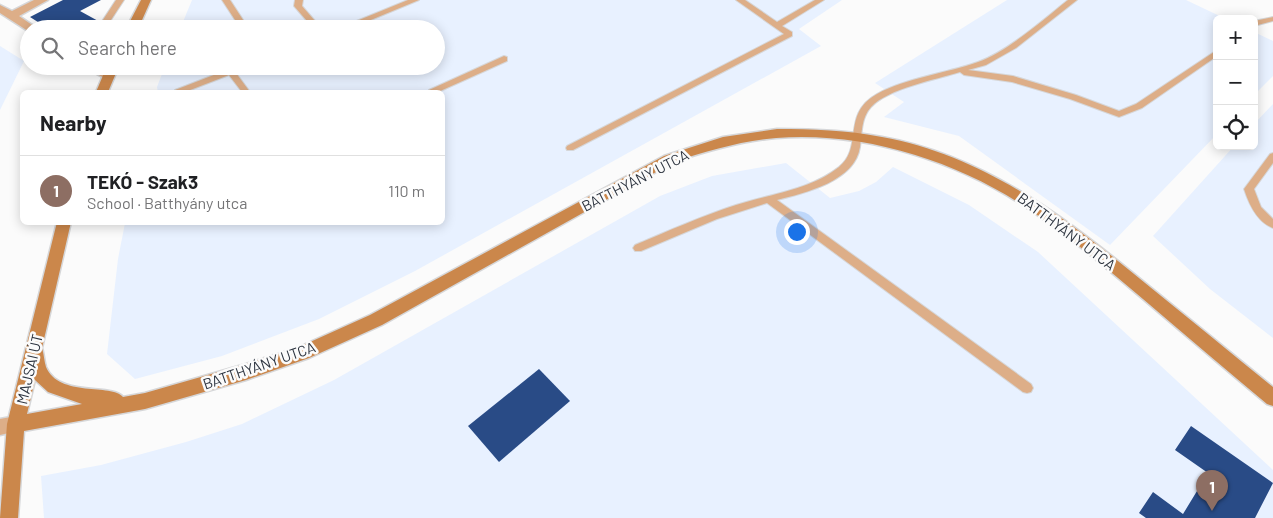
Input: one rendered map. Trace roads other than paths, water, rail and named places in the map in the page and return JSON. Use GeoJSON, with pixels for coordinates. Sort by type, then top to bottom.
{"type":"FeatureCollection","features":[{"type":"Feature","properties":{"kind":"main road"},"geometry":{"type":"LineString","coordinates":[[136,20],[146,0]]}},
{"type":"Feature","properties":{"kind":"main road"},"geometry":{"type":"LineString","coordinates":[[103,90],[109,75]]}},
{"type":"Feature","properties":{"kind":"main road","name":"BATTHYÁNY UTCA"},"geometry":{"type":"LineString","coordinates":[[8,426],[145,400],[229,378],[294,356],[376,320],[650,169],[688,151],[771,134],[820,133],[858,137],[928,153],[961,165],[1013,191],[1072,232],[1273,398]]}},
{"type":"Feature","properties":{"kind":"main road","name":"MAJSAI ÚT"},"geometry":{"type":"LineString","coordinates":[[8,518],[8,426],[34,346],[63,225]]}},
{"type":"Feature","properties":{"kind":"main road"},"geometry":{"type":"LineString","coordinates":[[34,346],[40,373],[48,382],[62,390],[88,399],[145,400]]}},
{"type":"Feature","properties":{"kind":"street"},"geometry":{"type":"LineString","coordinates":[[12,15],[43,0]]}},
{"type":"Feature","properties":{"kind":"street"},"geometry":{"type":"LineString","coordinates":[[0,8],[20,21]]}},
{"type":"Feature","properties":{"kind":"lane"},"geometry":{"type":"LineString","coordinates":[[107,20],[120,0]]}},
{"type":"Feature","properties":{"kind":"lane"},"geometry":{"type":"LineString","coordinates":[[226,0],[239,20]]}},
{"type":"Feature","properties":{"kind":"lane"},"geometry":{"type":"LineString","coordinates":[[299,0],[298,6],[310,20]]}},
{"type":"Feature","properties":{"kind":"lane"},"geometry":{"type":"LineString","coordinates":[[364,20],[415,0]]}},
{"type":"Feature","properties":{"kind":"lane"},"geometry":{"type":"LineString","coordinates":[[570,148],[789,34],[740,0]]}},
{"type":"Feature","properties":{"kind":"lane"},"geometry":{"type":"LineString","coordinates":[[777,26],[820,0]]}},
{"type":"Feature","properties":{"kind":"lane"},"geometry":{"type":"LineString","coordinates":[[638,248],[715,215],[815,185],[842,170],[851,162],[856,153],[863,112],[878,97],[891,90],[983,63],[1013,46],[1073,0]]}},
{"type":"Feature","properties":{"kind":"lane"},"geometry":{"type":"LineString","coordinates":[[1258,23],[1273,19]]}},
{"type":"Feature","properties":{"kind":"lane"},"geometry":{"type":"LineString","coordinates":[[961,71],[1013,79],[1073,96],[1119,114],[1139,106],[1213,55]]}},
{"type":"Feature","properties":{"kind":"lane"},"geometry":{"type":"LineString","coordinates":[[436,90],[504,59]]}},
{"type":"Feature","properties":{"kind":"lane"},"geometry":{"type":"LineString","coordinates":[[183,90],[223,75]]}},
{"type":"Feature","properties":{"kind":"lane"},"geometry":{"type":"LineString","coordinates":[[233,75],[244,90]]}},
{"type":"Feature","properties":{"kind":"lane"},"geometry":{"type":"LineString","coordinates":[[1273,156],[1249,189],[1256,207],[1273,224]]}},
{"type":"Feature","properties":{"kind":"lane"},"geometry":{"type":"LineString","coordinates":[[770,200],[1027,388]]}},
{"type":"Feature","properties":{"kind":"place","name":"TEKÓ - Szak3"},"geometry":{"type":"Point","coordinates":[1212,511]}}]}
